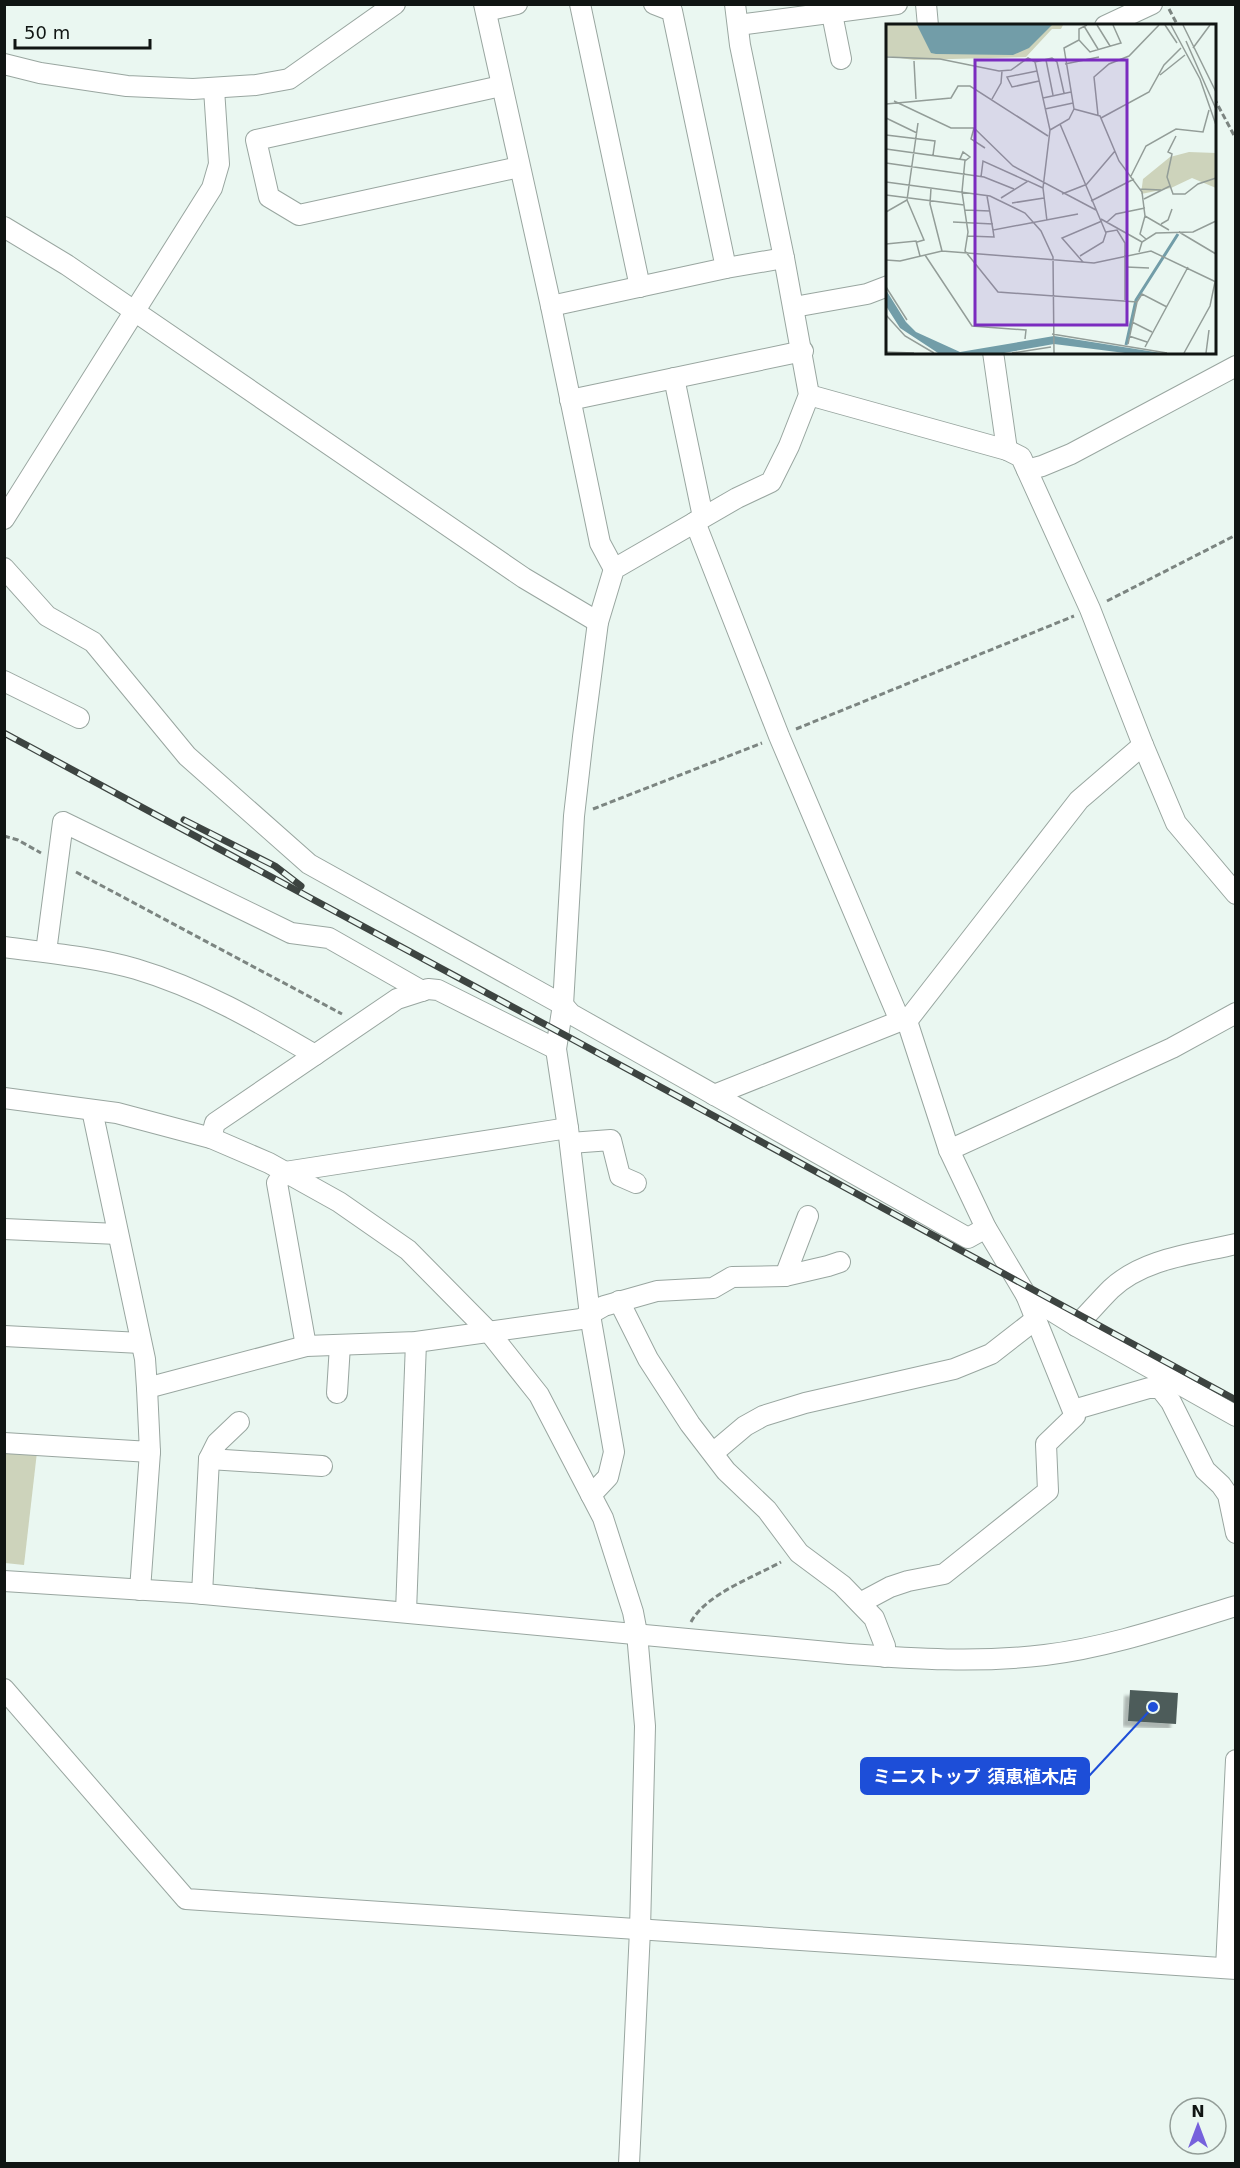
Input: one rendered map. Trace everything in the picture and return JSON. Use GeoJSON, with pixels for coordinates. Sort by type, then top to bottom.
{"type":"FeatureCollection","features":[{"type":"Feature","properties":{"kind":"street"},"geometry":{"type":"LineString","coordinates":[[4,64],[40,73],[126,86],[214,89],[256,85],[289,79],[395,4]]}},
{"type":"Feature","properties":{"kind":"street"},"geometry":{"type":"LineString","coordinates":[[517,4],[485,8],[551,306],[600,543],[614,569]]}},
{"type":"Feature","properties":{"kind":"street"},"geometry":{"type":"LineString","coordinates":[[580,4],[640,287]]}},
{"type":"Feature","properties":{"kind":"street"},"geometry":{"type":"LineString","coordinates":[[654,4],[672,11],[726,268]]}},
{"type":"Feature","properties":{"kind":"street"},"geometry":{"type":"LineString","coordinates":[[591,1495],[608,1477],[614,1452],[590,1315],[569,1135],[556,1048],[562,1005],[574,816],[598,622],[614,569],[699,519],[771,482],[789,446],[809,395],[794,307],[740,45],[735,4]]}},
{"type":"Feature","properties":{"kind":"street"},"geometry":{"type":"LineString","coordinates":[[738,25],[830,9],[897,4]]}},
{"type":"Feature","properties":{"kind":"street"},"geometry":{"type":"LineString","coordinates":[[926,4],[928,24]]}},
{"type":"Feature","properties":{"kind":"street"},"geometry":{"type":"LineString","coordinates":[[1109,24],[1152,4]]}},
{"type":"Feature","properties":{"kind":"street"},"geometry":{"type":"LineString","coordinates":[[830,9],[840,59]]}},
{"type":"Feature","properties":{"kind":"street"},"geometry":{"type":"LineString","coordinates":[[501,86],[256,140],[269,197],[299,215],[519,167]]}},
{"type":"Feature","properties":{"kind":"street"},"geometry":{"type":"LineString","coordinates":[[4,519],[212,188],[219,164],[214,89]]}},
{"type":"Feature","properties":{"kind":"street"},"geometry":{"type":"LineString","coordinates":[[4,227],[67,265],[524,578],[598,622]]}},
{"type":"Feature","properties":{"kind":"street"},"geometry":{"type":"LineString","coordinates":[[551,306],[726,268],[784,258]]}},
{"type":"Feature","properties":{"kind":"street"},"geometry":{"type":"LineString","coordinates":[[794,307],[867,294],[886,287]]}},
{"type":"Feature","properties":{"kind":"street"},"geometry":{"type":"LineString","coordinates":[[570,400],[802,351]]}},
{"type":"Feature","properties":{"kind":"street"},"geometry":{"type":"LineString","coordinates":[[993,354],[1007,450]]}},
{"type":"Feature","properties":{"kind":"street"},"geometry":{"type":"LineString","coordinates":[[1027,470],[1071,454],[1236,366]]}},
{"type":"Feature","properties":{"kind":"street"},"geometry":{"type":"LineString","coordinates":[[674,378],[699,519],[779,736],[903,1021],[949,1150],[986,1228],[1026,1295],[1075,1416],[1046,1444],[1048,1491],[944,1574],[890,1587],[860,1603]]}},
{"type":"Feature","properties":{"kind":"street"},"geometry":{"type":"LineString","coordinates":[[809,395],[1007,450],[1021,457],[1090,609],[1176,823],[1236,894]]}},
{"type":"Feature","properties":{"kind":"street"},"geometry":{"type":"LineString","coordinates":[[4,568],[47,616],[93,642],[187,756],[309,864],[562,1005],[571,1014],[968,1238],[986,1228]]}},
{"type":"Feature","properties":{"kind":"street"},"geometry":{"type":"LineString","coordinates":[[4,681],[79,718]]}},
{"type":"Feature","properties":{"kind":"street"},"geometry":{"type":"LineString","coordinates":[[714,1095],[903,1021],[1079,800],[1143,745]]}},
{"type":"Feature","properties":{"kind":"street"},"geometry":{"type":"LineString","coordinates":[[46,952],[63,822],[291,933],[329,938],[422,991]]}},
{"type":"Feature","properties":{"kind":"street"},"geometry":{"type":"LineString","coordinates":[[4,947],[46,952],[135,969],[191,989],[248,1016],[315,1055]]}},
{"type":"Feature","properties":{"kind":"street"},"geometry":{"type":"LineString","coordinates":[[211,1138],[215,1123],[397,999],[428,988],[438,990],[556,1048]]}},
{"type":"Feature","properties":{"kind":"street"},"geometry":{"type":"LineString","coordinates":[[949,1150],[1172,1048],[1236,1013]]}},
{"type":"Feature","properties":{"kind":"street"},"geometry":{"type":"LineString","coordinates":[[4,1098],[117,1113],[211,1138],[285,1172],[339,1202],[408,1250],[489,1332],[539,1395],[603,1518],[633,1612],[637,1633],[645,1726],[640,1930],[629,2163]]}},
{"type":"Feature","properties":{"kind":"street"},"geometry":{"type":"LineString","coordinates":[[92,1110],[145,1359],[150,1452],[140,1590]]}},
{"type":"Feature","properties":{"kind":"street"},"geometry":{"type":"LineString","coordinates":[[306,1347],[277,1183],[285,1172],[569,1135],[611,1140],[620,1176],[636,1183]]}},
{"type":"Feature","properties":{"kind":"street"},"geometry":{"type":"LineString","coordinates":[[785,1276],[808,1216]]}},
{"type":"Feature","properties":{"kind":"street"},"geometry":{"type":"LineString","coordinates":[[4,1228],[118,1234]]}},
{"type":"Feature","properties":{"kind":"street"},"geometry":{"type":"LineString","coordinates":[[1076,1326],[1112,1288],[1154,1263],[1236,1244]]}},
{"type":"Feature","properties":{"kind":"street"},"geometry":{"type":"LineString","coordinates":[[147,1388],[306,1347],[416,1342],[581,1319],[604,1306],[657,1291],[713,1288],[732,1276],[785,1276],[840,1262]]}},
{"type":"Feature","properties":{"kind":"street"},"geometry":{"type":"LineString","coordinates":[[1026,1295],[1165,1384],[1236,1416]]}},
{"type":"Feature","properties":{"kind":"street"},"geometry":{"type":"LineString","coordinates":[[619,1301],[664,1387],[726,1472],[767,1510],[799,1552],[842,1585],[874,1618],[885,1646],[885,1657]]}},
{"type":"Feature","properties":{"kind":"street"},"geometry":{"type":"LineString","coordinates":[[713,1453],[744,1426],[763,1416],[805,1403],[954,1369],[991,1354],[1036,1319]]}},
{"type":"Feature","properties":{"kind":"street"},"geometry":{"type":"LineString","coordinates":[[4,1336],[141,1344]]}},
{"type":"Feature","properties":{"kind":"street"},"geometry":{"type":"LineString","coordinates":[[406,1612],[416,1342]]}},
{"type":"Feature","properties":{"kind":"street"},"geometry":{"type":"LineString","coordinates":[[337,1393],[340,1345]]}},
{"type":"Feature","properties":{"kind":"street"},"geometry":{"type":"LineString","coordinates":[[1073,1410],[1149,1388],[1160,1388],[1165,1384]]}},
{"type":"Feature","properties":{"kind":"street"},"geometry":{"type":"LineString","coordinates":[[1165,1384],[1205,1470],[1221,1485],[1228,1496],[1236,1533]]}},
{"type":"Feature","properties":{"kind":"street"},"geometry":{"type":"LineString","coordinates":[[202,1594],[209,1459],[218,1443],[239,1422]]}},
{"type":"Feature","properties":{"kind":"street"},"geometry":{"type":"LineString","coordinates":[[4,1443],[150,1452]]}},
{"type":"Feature","properties":{"kind":"street"},"geometry":{"type":"LineString","coordinates":[[209,1459],[322,1466]]}},
{"type":"Feature","properties":{"kind":"street"},"geometry":{"type":"LineString","coordinates":[[4,1581],[202,1594],[885,1657],[975,1660],[1046,1655],[1147,1634],[1236,1606]]}},
{"type":"Feature","properties":{"kind":"street"},"geometry":{"type":"LineString","coordinates":[[4,1689],[186,1899],[1231,1968],[1236,1760]]}},
{"type":"Feature","properties":{"kind":"path"},"geometry":{"type":"LineString","coordinates":[[1167,4],[1177,24]]}},
{"type":"Feature","properties":{"kind":"path"},"geometry":{"type":"LineString","coordinates":[[1216,100],[1236,139]]}},
{"type":"Feature","properties":{"kind":"path"},"geometry":{"type":"LineString","coordinates":[[574,816],[779,736],[1090,609],[1236,535]]}},
{"type":"Feature","properties":{"kind":"path"},"geometry":{"type":"LineString","coordinates":[[4,836],[18,840],[49,857]]}},
{"type":"Feature","properties":{"kind":"path"},"geometry":{"type":"LineString","coordinates":[[70,868],[360,1024]]}},
{"type":"Feature","properties":{"kind":"path"},"geometry":{"type":"LineString","coordinates":[[689,1638],[692,1620],[710,1602],[729,1588],[799,1552]]}},
{"type":"Feature","properties":{"kind":"green space"},"geometry":{"type":"Polygon","coordinates":[[[4,1451],[37,1452],[24,1565],[5,1563],[4,1451]]]}},
{"type":"Feature","properties":{"kind":"building"},"geometry":{"type":"Polygon","coordinates":[[[1130,1690],[1178,1693],[1176,1724],[1128,1721],[1130,1690]]]}},
{"type":"Feature","properties":{"kind":"railway"},"geometry":{"type":"LineString","coordinates":[[4,733],[1236,1400]]}},
{"type":"Feature","properties":{"kind":"railway"},"geometry":{"type":"LineString","coordinates":[[184,820],[275,866],[301,886]]}},
{"type":"Feature","properties":{"kind":"place","name":"ミニストップ 須恵植木店"},"geometry":{"type":"Point","coordinates":[1153,1707]}}]}
